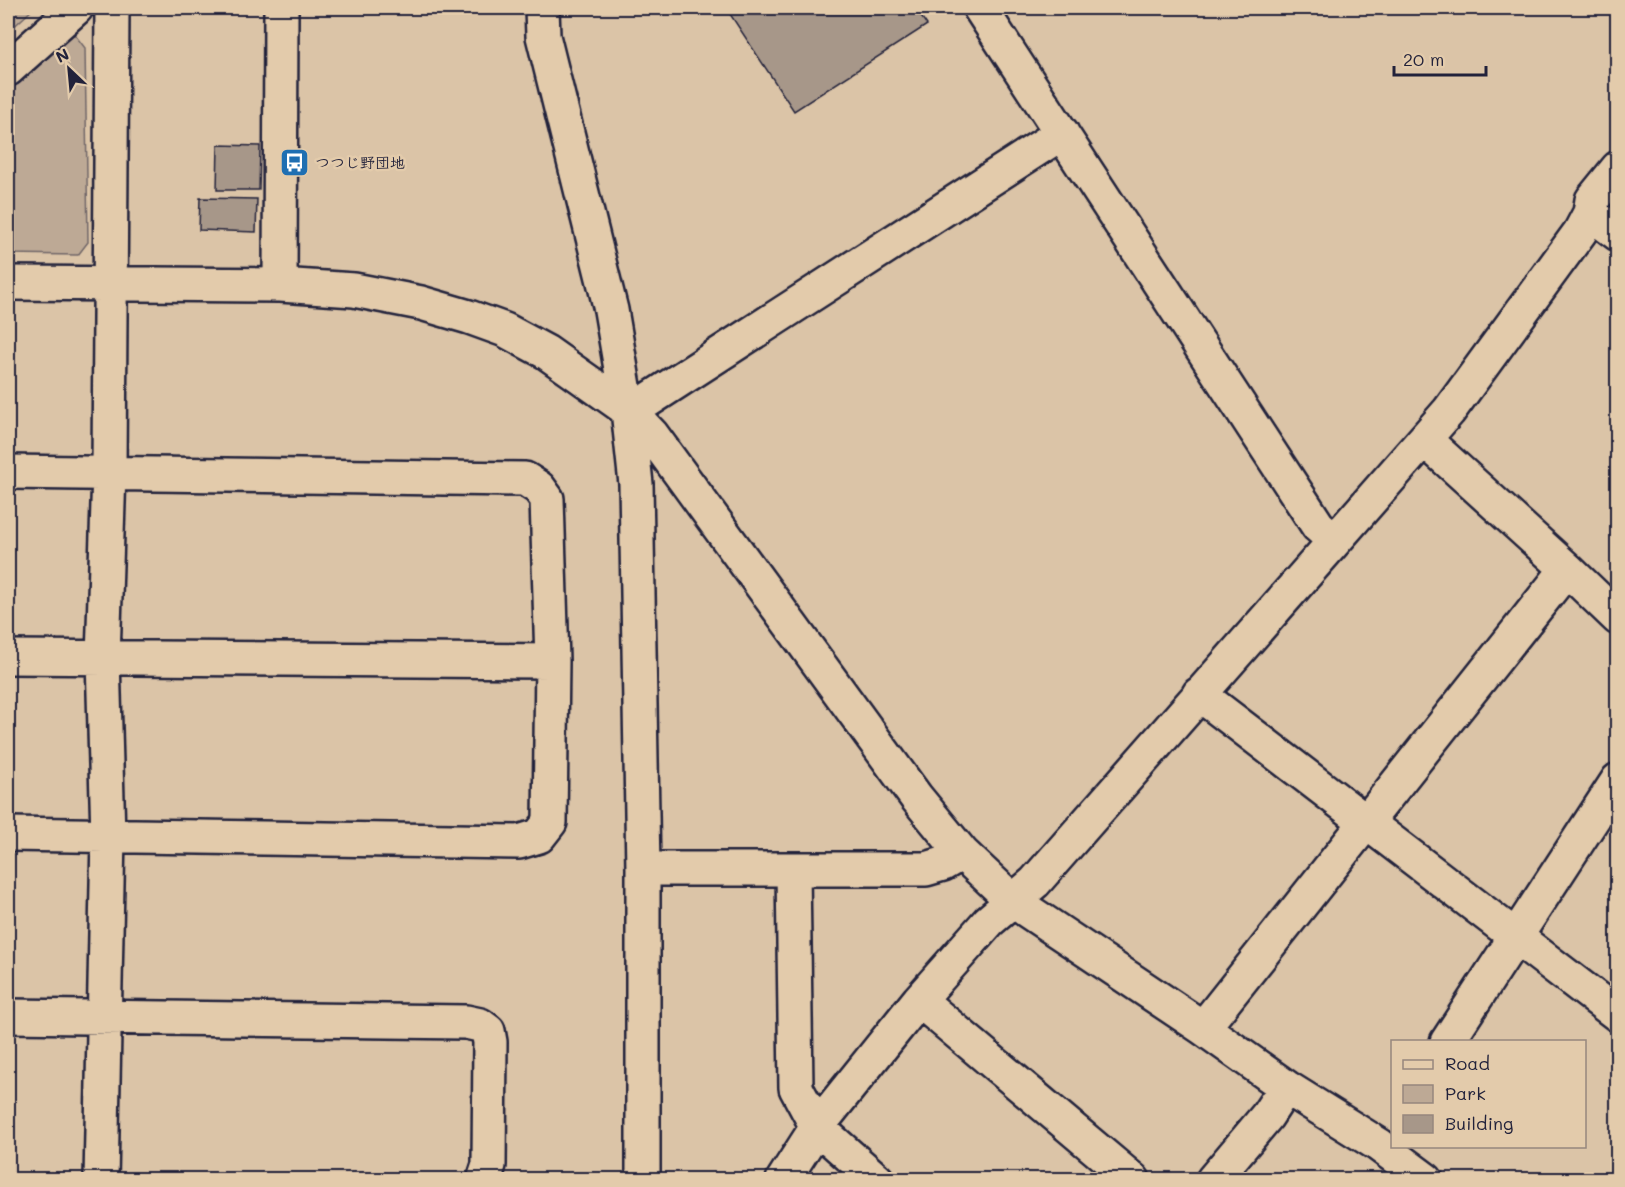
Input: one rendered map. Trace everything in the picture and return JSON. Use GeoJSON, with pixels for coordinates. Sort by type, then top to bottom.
{"type":"FeatureCollection","features":[{"type":"Feature","properties":{"kind":"street"},"geometry":{"type":"LineString","coordinates":[[8,69],[76,8]]}},
{"type":"Feature","properties":{"kind":"street"},"geometry":{"type":"LineString","coordinates":[[101,1179],[108,835],[104,658],[109,472],[111,8]]}},
{"type":"Feature","properties":{"kind":"street"},"geometry":{"type":"LineString","coordinates":[[280,285],[281,8]]}},
{"type":"Feature","properties":{"kind":"street"},"geometry":{"type":"LineString","coordinates":[[542,8],[543,36],[611,310],[628,410],[637,506],[643,869],[643,1179]]}},
{"type":"Feature","properties":{"kind":"street"},"geometry":{"type":"LineString","coordinates":[[980,8],[1318,526],[1334,540]]}},
{"type":"Feature","properties":{"kind":"street"},"geometry":{"type":"LineString","coordinates":[[628,410],[657,394],[1062,133]]}},
{"type":"Feature","properties":{"kind":"street"},"geometry":{"type":"LineString","coordinates":[[783,1179],[817,1127],[920,1000],[989,921],[1035,882],[1449,411],[1580,232],[1590,213],[1592,200],[1617,168]]}},
{"type":"Feature","properties":{"kind":"street"},"geometry":{"type":"LineString","coordinates":[[1590,213],[1617,234]]}},
{"type":"Feature","properties":{"kind":"street"},"geometry":{"type":"LineString","coordinates":[[8,283],[280,285],[354,290],[421,303],[469,317],[505,330],[546,352],[628,410],[652,435],[916,797],[962,853],[1013,901],[1203,1028],[1286,1087],[1386,1135]]}},
{"type":"Feature","properties":{"kind":"street"},"geometry":{"type":"LineString","coordinates":[[1425,440],[1567,569],[1617,618]]}},
{"type":"Feature","properties":{"kind":"street"},"geometry":{"type":"LineString","coordinates":[[8,472],[525,479],[539,488],[547,500],[552,660],[550,822],[539,836],[519,842],[8,834]]}},
{"type":"Feature","properties":{"kind":"street"},"geometry":{"type":"LineString","coordinates":[[1203,1028],[1567,569]]}},
{"type":"Feature","properties":{"kind":"street"},"geometry":{"type":"LineString","coordinates":[[8,657],[552,660]]}},
{"type":"Feature","properties":{"kind":"street"},"geometry":{"type":"LineString","coordinates":[[1199,694],[1617,1015]]}},
{"type":"Feature","properties":{"kind":"street"},"geometry":{"type":"LineString","coordinates":[[1448,1040],[1617,780]]}},
{"type":"Feature","properties":{"kind":"street"},"geometry":{"type":"LineString","coordinates":[[643,869],[926,869],[943,864],[962,853]]}},
{"type":"Feature","properties":{"kind":"street"},"geometry":{"type":"LineString","coordinates":[[793,870],[796,1088],[817,1127],[877,1179]]}},
{"type":"Feature","properties":{"kind":"street"},"geometry":{"type":"LineString","coordinates":[[920,1000],[1133,1179]]}},
{"type":"Feature","properties":{"kind":"street"},"geometry":{"type":"LineString","coordinates":[[8,1016],[466,1022],[480,1025],[488,1031],[490,1041],[489,1165],[484,1179]]}},
{"type":"Feature","properties":{"kind":"street"},"geometry":{"type":"LineString","coordinates":[[1213,1179],[1267,1116],[1286,1087]]}},
{"type":"Feature","properties":{"kind":"street"},"geometry":{"type":"LineString","coordinates":[[1398,1148],[1426,1179]]}},
{"type":"Feature","properties":{"kind":"green space"},"geometry":{"type":"Polygon","coordinates":[[[8,8],[34,8],[8,32],[8,8]]]}},
{"type":"Feature","properties":{"kind":"green space"},"geometry":{"type":"Polygon","coordinates":[[[67,34],[75,35],[85,48],[88,242],[78,255],[8,254],[8,88],[67,34]]]}},
{"type":"Feature","properties":{"kind":"building"},"geometry":{"type":"Polygon","coordinates":[[[726,8],[915,8],[927,25],[794,111],[726,8]]]}},
{"type":"Feature","properties":{"kind":"building"},"geometry":{"type":"Polygon","coordinates":[[[218,145],[260,146],[259,190],[217,190],[218,145]]]}},
{"type":"Feature","properties":{"kind":"building"},"geometry":{"type":"Polygon","coordinates":[[[200,198],[257,199],[256,232],[199,230],[200,198]]]}},
{"type":"Feature","properties":{"kind":"place","name":"つつじ野団地"},"geometry":{"type":"Point","coordinates":[294,163]}}]}
